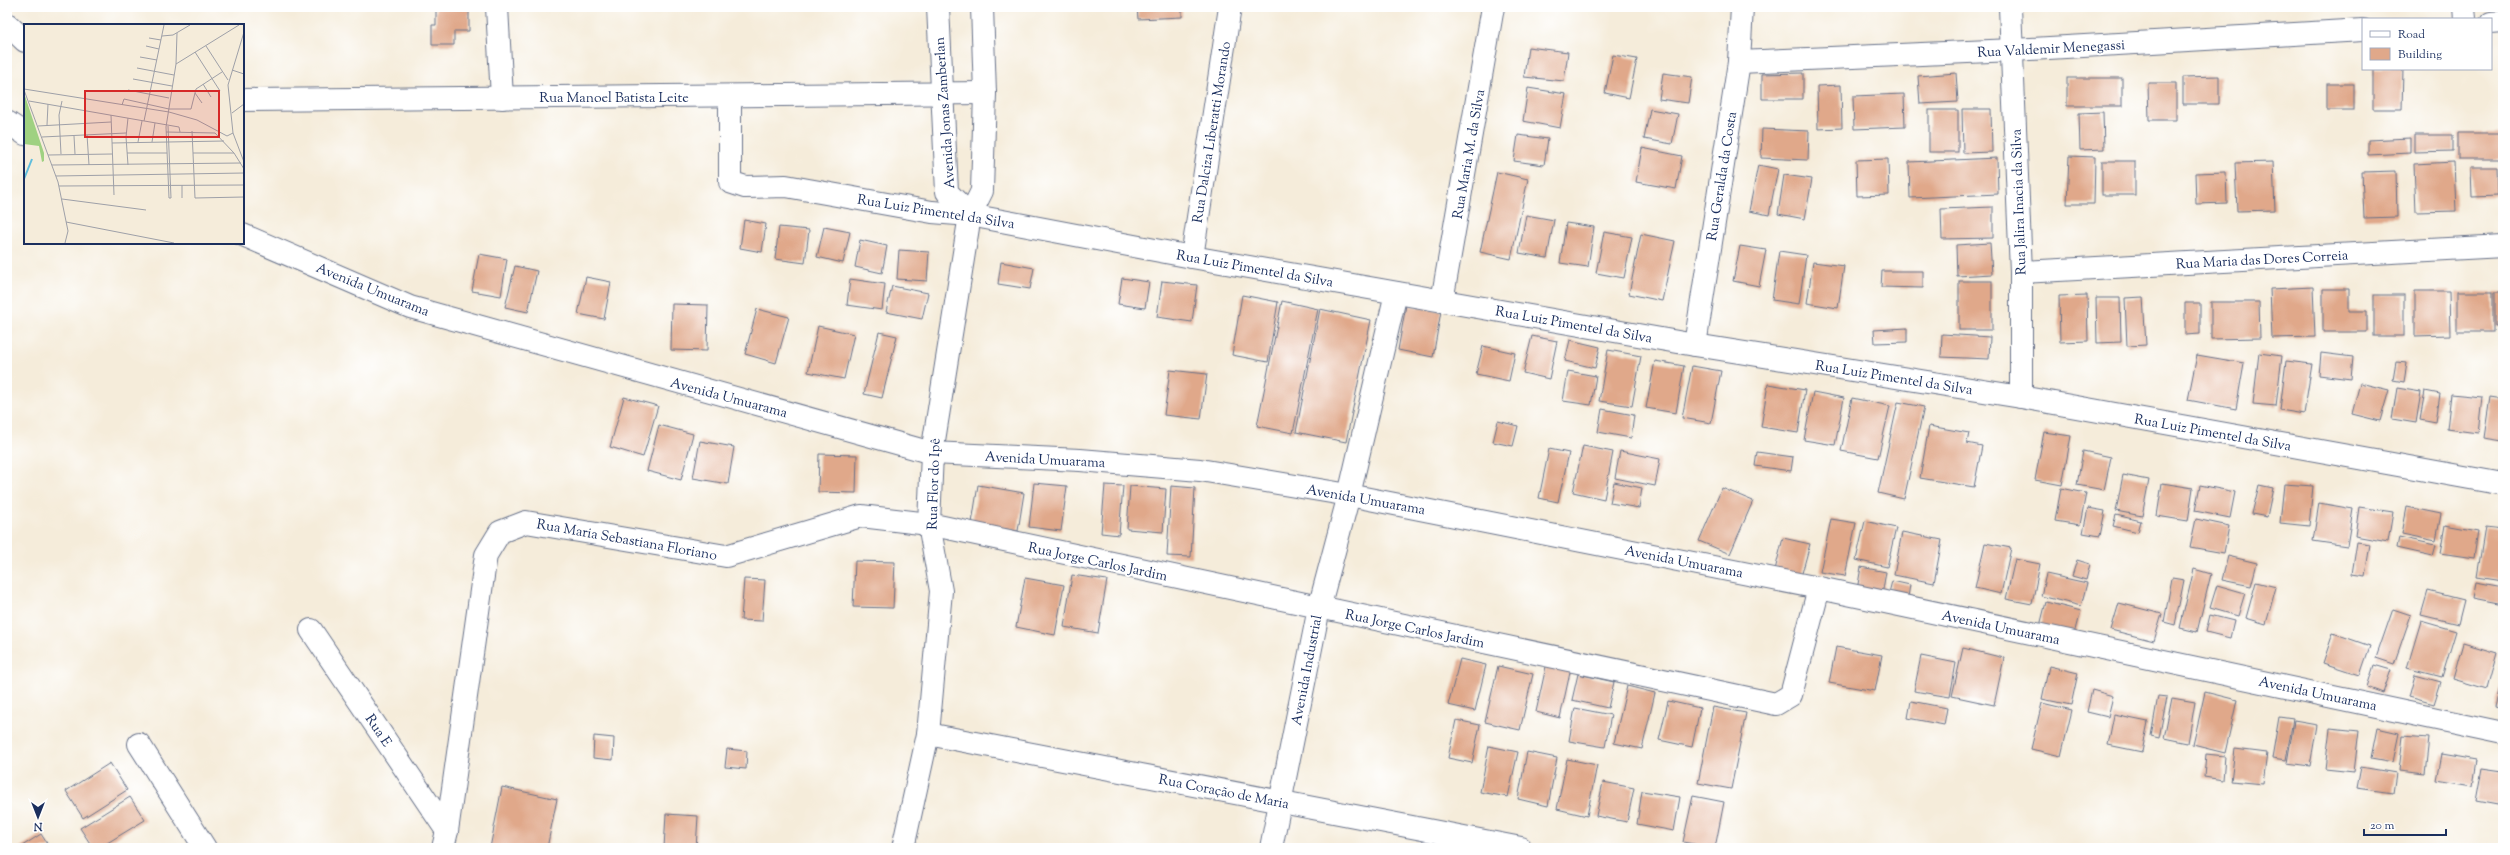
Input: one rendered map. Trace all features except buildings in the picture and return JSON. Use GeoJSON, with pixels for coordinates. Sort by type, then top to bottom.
{"type":"FeatureCollection","features":[{"type":"Feature","properties":{"kind":"street"},"geometry":{"type":"LineString","coordinates":[[497,7],[502,98]]}},
{"type":"Feature","properties":{"kind":"street","name":"Avenida Jonas Zamberlan"},"geometry":{"type":"LineString","coordinates":[[938,7],[941,95],[947,192],[970,216]]}},
{"type":"Feature","properties":{"kind":"street"},"geometry":{"type":"LineString","coordinates":[[970,216],[982,191],[985,94],[982,7]]}},
{"type":"Feature","properties":{"kind":"street","name":"Rua Dalciza Liberatti Morando"},"geometry":{"type":"LineString","coordinates":[[1192,257],[1230,7]]}},
{"type":"Feature","properties":{"kind":"street","name":"Rua Maria M. da Silva"},"geometry":{"type":"LineString","coordinates":[[1442,301],[1494,7]]}},
{"type":"Feature","properties":{"kind":"street","name":"Rua Geralda da Costa"},"geometry":{"type":"LineString","coordinates":[[1695,345],[1739,62],[1742,7]]}},
{"type":"Feature","properties":{"kind":"street","name":"Rua Jalira Inacia da Silva"},"geometry":{"type":"LineString","coordinates":[[2010,7],[2013,50],[2021,272],[2021,397]]}},
{"type":"Feature","properties":{"kind":"street"},"geometry":{"type":"LineString","coordinates":[[2464,7],[2465,18]]}},
{"type":"Feature","properties":{"kind":"street"},"geometry":{"type":"LineString","coordinates":[[2492,23],[2503,22]]}},
{"type":"Feature","properties":{"kind":"street"},"geometry":{"type":"LineString","coordinates":[[7,24],[24,40]]}},
{"type":"Feature","properties":{"kind":"street","name":"Rua Valdemir Menegassi"},"geometry":{"type":"LineString","coordinates":[[1739,62],[2013,50],[2362,30]]}},
{"type":"Feature","properties":{"kind":"street","name":"Rua Manoel Batista Leite"},"geometry":{"type":"LineString","coordinates":[[244,100],[985,94]]}},
{"type":"Feature","properties":{"kind":"street","name":"Rua Luiz Pimentel da Silva"},"geometry":{"type":"LineString","coordinates":[[730,96],[730,182],[745,187],[786,186],[932,212],[970,216],[1192,257],[1695,345],[2021,397],[2503,484]]}},
{"type":"Feature","properties":{"kind":"street"},"geometry":{"type":"LineString","coordinates":[[7,122],[24,133]]}},
{"type":"Feature","properties":{"kind":"street","name":"Rua Flor do Ipê"},"geometry":{"type":"LineString","coordinates":[[903,848],[928,734],[941,591],[929,524],[932,453],[970,216]]}},
{"type":"Feature","properties":{"kind":"street","name":"Avenida Umuarama"},"geometry":{"type":"LineString","coordinates":[[244,235],[410,307],[932,453],[1080,460],[1200,470],[1349,495],[1819,588],[2503,732]]}},
{"type":"Feature","properties":{"kind":"street","name":"Rua Maria das Dores Correia"},"geometry":{"type":"LineString","coordinates":[[2021,272],[2503,246]]}},
{"type":"Feature","properties":{"kind":"street","name":"Avenida Industrial"},"geometry":{"type":"LineString","coordinates":[[1271,848],[1319,608],[1349,495],[1396,293]]}},
{"type":"Feature","properties":{"kind":"street","name":"Rua Maria Sebastiana Floriano"},"geometry":{"type":"LineString","coordinates":[[445,839],[486,555],[500,532],[526,522],[726,556],[861,516],[929,524]]}},
{"type":"Feature","properties":{"kind":"street","name":"Rua Jorge Carlos Jardim"},"geometry":{"type":"LineString","coordinates":[[929,524],[1776,704],[1791,695],[1819,588]]}},
{"type":"Feature","properties":{"kind":"street","name":"Rua E"},"geometry":{"type":"LineString","coordinates":[[311,630],[445,839]]}},
{"type":"Feature","properties":{"kind":"street","name":"Rua Coração de Maria"},"geometry":{"type":"LineString","coordinates":[[928,734],[1521,848]]}},
{"type":"Feature","properties":{"kind":"street"},"geometry":{"type":"LineString","coordinates":[[139,744],[205,848]]}}]}
